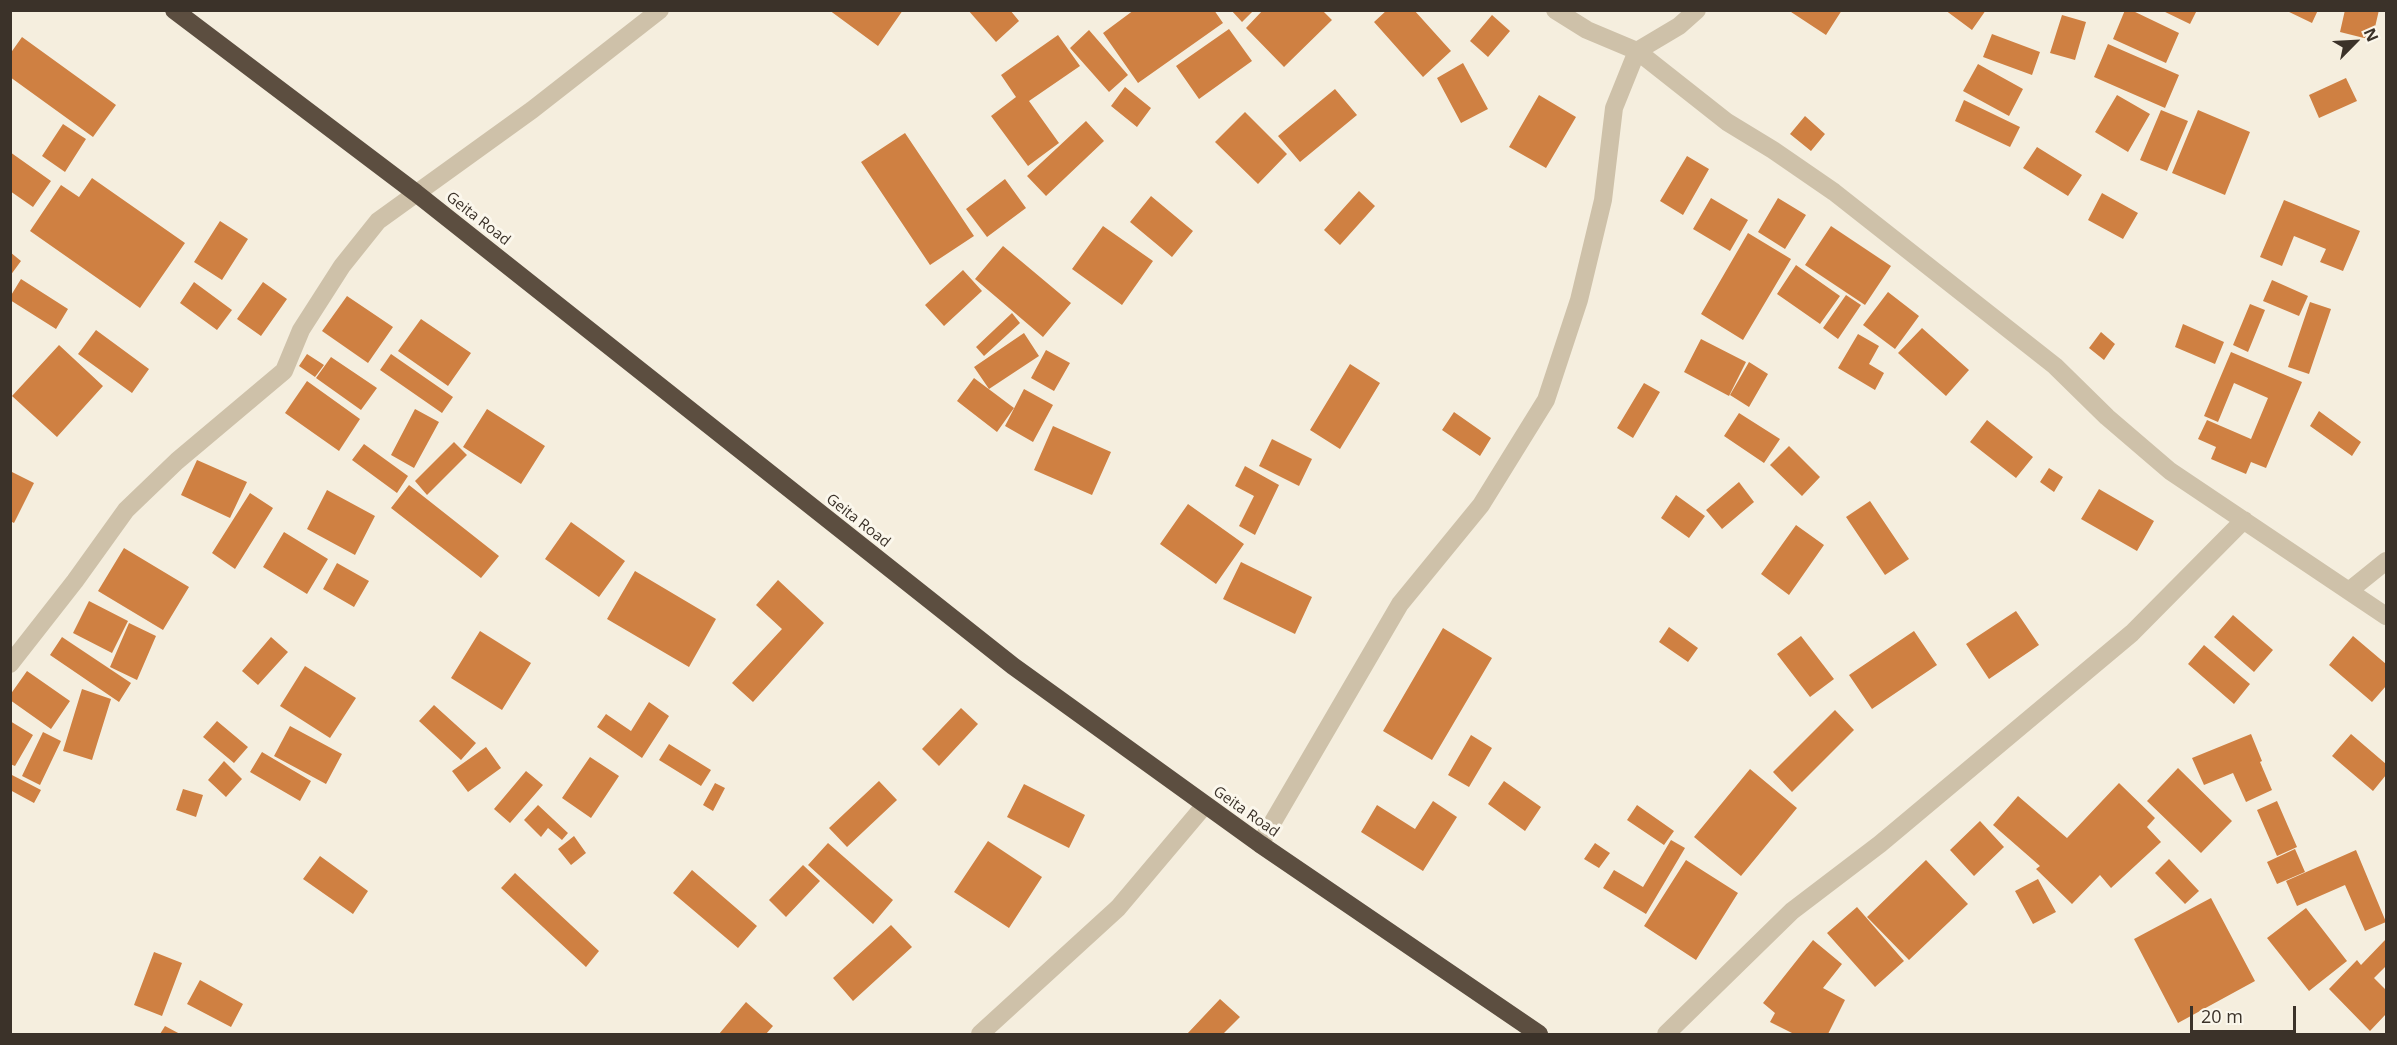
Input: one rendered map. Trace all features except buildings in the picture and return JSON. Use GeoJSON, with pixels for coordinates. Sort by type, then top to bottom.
{"type":"FeatureCollection","features":[{"type":"Feature","properties":{"kind":"highway","name":"Geita Road"},"geometry":{"type":"LineString","coordinates":[[174,10],[416,193],[1013,666],[1260,844],[1539,1035]]}},
{"type":"Feature","properties":{"kind":"street"},"geometry":{"type":"LineString","coordinates":[[10,664],[75,581],[126,510],[177,460],[284,371],[302,330],[342,266],[378,220],[532,110],[660,10]]}},
{"type":"Feature","properties":{"kind":"street"},"geometry":{"type":"LineString","coordinates":[[1555,10],[1587,30],[1637,51],[1727,122],[1834,192],[2055,366],[2107,417],[2170,471],[2386,616]]}},
{"type":"Feature","properties":{"kind":"street"},"geometry":{"type":"LineString","coordinates":[[1260,844],[1400,604],[1481,505],[1546,400],[1579,300],[1603,200],[1614,108],[1637,51],[1679,26],[1698,10]]}},
{"type":"Feature","properties":{"kind":"street"},"geometry":{"type":"LineString","coordinates":[[1666,1035],[1792,911],[1880,844],[2132,633],[2244,520]]}},
{"type":"Feature","properties":{"kind":"street"},"geometry":{"type":"LineString","coordinates":[[2350,590],[2386,561]]}},
{"type":"Feature","properties":{"kind":"street"},"geometry":{"type":"LineString","coordinates":[[980,1035],[1118,908],[1205,805]]}}]}
